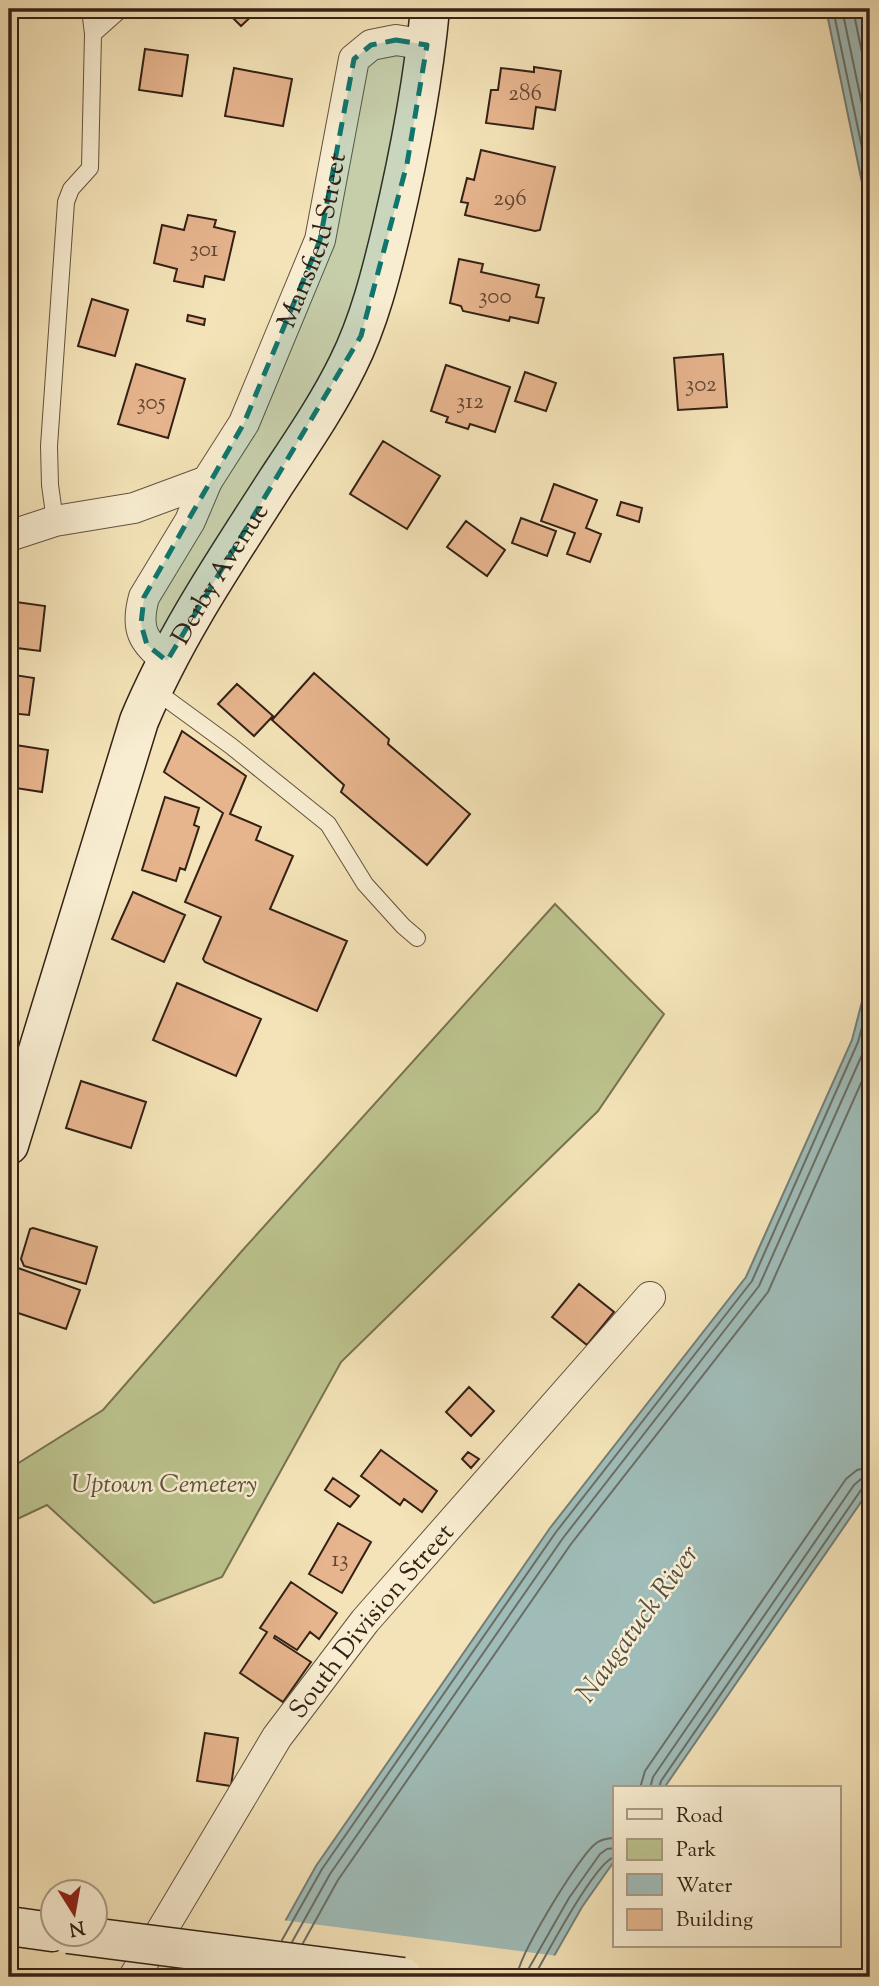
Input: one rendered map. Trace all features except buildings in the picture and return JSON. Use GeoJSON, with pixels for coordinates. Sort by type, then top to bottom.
{"type":"FeatureCollection","features":[{"type":"Feature","properties":{"kind":"main road","name":"Derby Avenue"},"geometry":{"type":"LineString","coordinates":[[9,1145],[135,734],[160,675],[200,600],[322,408],[360,336],[380,278],[407,163],[428,27]]}},
{"type":"Feature","properties":{"kind":"main road"},"geometry":{"type":"LineString","coordinates":[[9,1926],[38,1929]]}},
{"type":"Feature","properties":{"kind":"main road"},"geometry":{"type":"LineString","coordinates":[[108,1939],[403,1977]]}},
{"type":"Feature","properties":{"kind":"street","name":"Mansfield Street"},"geometry":{"type":"LineString","coordinates":[[160,675],[143,636],[141,609],[144,597],[190,521],[207,481],[244,423],[320,240],[354,59],[371,45],[396,40],[428,27]]}},
{"type":"Feature","properties":{"kind":"street"},"geometry":{"type":"LineString","coordinates":[[9,536],[55,521],[134,508],[207,481]]}},
{"type":"Feature","properties":{"kind":"street","name":"South Division Street"},"geometry":{"type":"LineString","coordinates":[[134,1977],[277,1737],[357,1631],[650,1297]]}},
{"type":"Feature","properties":{"kind":"lane"},"geometry":{"type":"LineString","coordinates":[[55,521],[50,485],[49,446],[66,202],[71,189],[90,168],[93,34],[90,9]]}},
{"type":"Feature","properties":{"kind":"lane"},"geometry":{"type":"LineString","coordinates":[[93,34],[121,9]]}},
{"type":"Feature","properties":{"kind":"lane"},"geometry":{"type":"LineString","coordinates":[[160,675],[231,746],[328,824],[365,884],[417,938]]}},
{"type":"Feature","properties":{"kind":"highlighted area"},"geometry":{"type":"Polygon","coordinates":[[[396,40],[427,45],[407,164],[361,336],[167,661],[147,645],[141,624],[144,597],[244,423],[320,240],[354,59],[371,45],[396,40]]]}},
{"type":"Feature","properties":{"kind":"green space","name":"Uptown Cemetery"},"geometry":{"type":"Polygon","coordinates":[[[555,904],[664,1014],[598,1111],[341,1362],[222,1577],[154,1603],[47,1505],[9,1523],[9,1469],[103,1410],[241,1252],[555,904]]]}},
{"type":"Feature","properties":{"kind":"water"},"geometry":{"type":"Polygon","coordinates":[[[826,9],[870,9],[870,221],[826,9]]]}},
{"type":"Feature","properties":{"kind":"water","name":"Naugatuck River"},"geometry":{"type":"Polygon","coordinates":[[[870,971],[870,1489],[665,1786],[613,1786],[613,1863],[582,1907],[542,1977],[254,1977],[316,1866],[550,1528],[746,1277],[852,1040],[870,971]]]}},
{"type":"Feature","properties":{"kind":"pier"},"geometry":{"type":"Polygon","coordinates":[[[282,1920],[558,1956],[546,1977],[250,1977],[282,1920]]]}}]}
